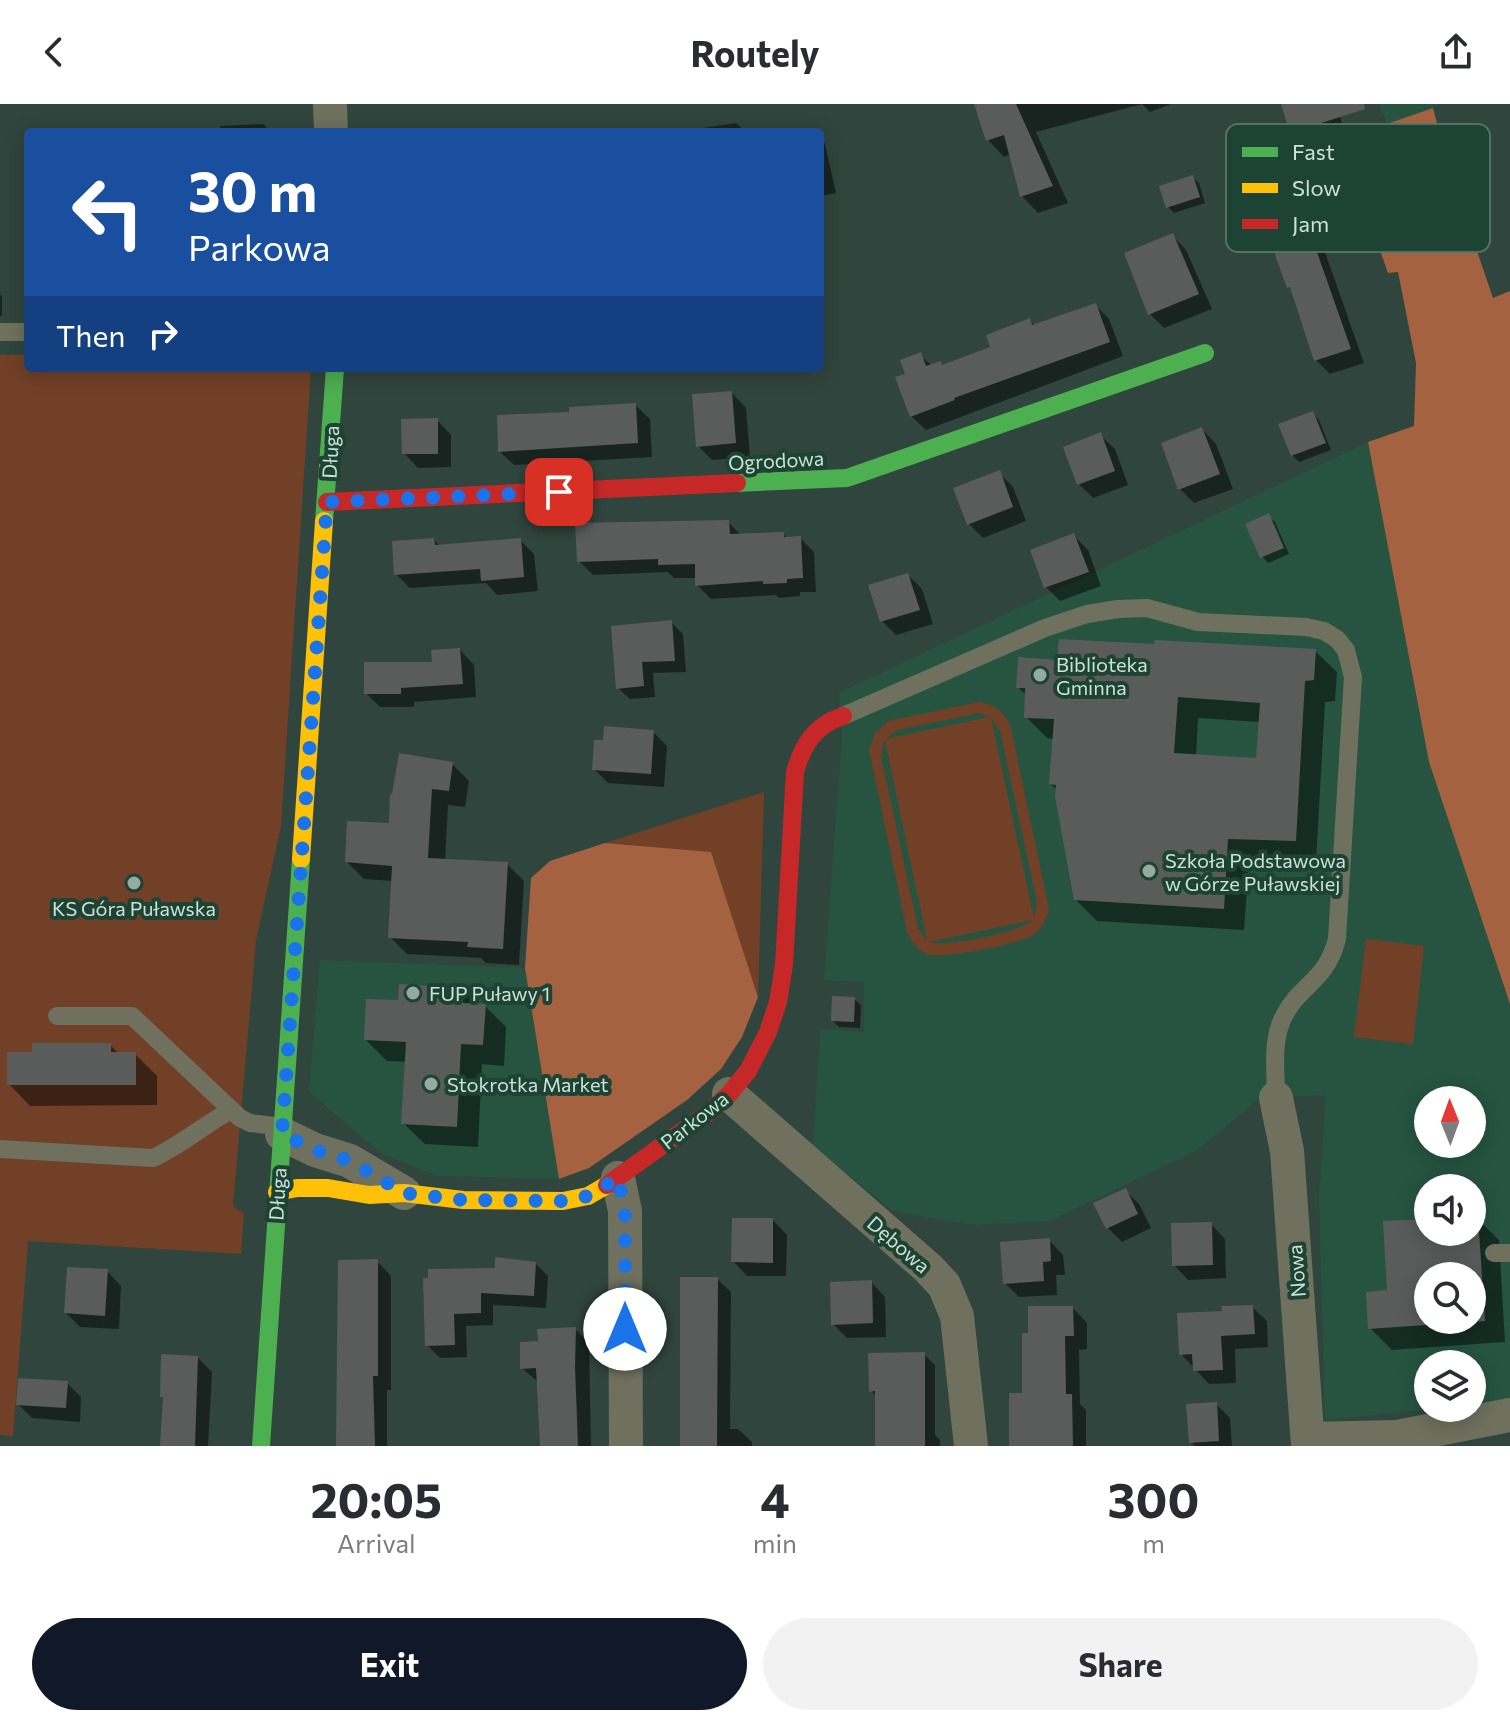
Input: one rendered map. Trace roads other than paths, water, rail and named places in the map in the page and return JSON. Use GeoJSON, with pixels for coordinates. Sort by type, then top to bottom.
{"type":"FeatureCollection","features":[{"type":"Feature","properties":{"kind":"street"},"geometry":{"type":"LineString","coordinates":[[330,104],[331,128]]}},
{"type":"Feature","properties":{"kind":"street","name":"Ogrodowa"},"geometry":{"type":"LineString","coordinates":[[327,502],[847,478],[1205,353]]}},
{"type":"Feature","properties":{"kind":"street","name":"Długa"},"geometry":{"type":"LineString","coordinates":[[261,1446],[335,372]]}},
{"type":"Feature","properties":{"kind":"street","name":"Parkowa"},"geometry":{"type":"LineString","coordinates":[[277,1192],[297,1188],[328,1188],[369,1195],[404,1193],[463,1200],[563,1201],[588,1196],[618,1178],[729,1094],[748,1071],[768,1032],[778,1002],[784,965],[793,783],[797,759],[807,738],[831,718],[843,716]]}},
{"type":"Feature","properties":{"kind":"street","name":"Dębowa"},"geometry":{"type":"LineString","coordinates":[[729,1094],[944,1285],[957,1316],[971,1446]]}},
{"type":"Feature","properties":{"kind":"street","name":"Nowa"},"geometry":{"type":"LineString","coordinates":[[1276,1098],[1287,1151],[1308,1443]]}},
{"type":"Feature","properties":{"kind":"street","name":"Parkowa"},"geometry":{"type":"LineString","coordinates":[[282,1131],[315,1150],[350,1161],[404,1193]]}},
{"type":"Feature","properties":{"kind":"street"},"geometry":{"type":"LineString","coordinates":[[618,1178],[625,1211],[626,1446]]}},
{"type":"Feature","properties":{"kind":"street"},"geometry":{"type":"LineString","coordinates":[[1308,1443],[1397,1441],[1510,1415]]}},
{"type":"Feature","properties":{"kind":"lane"},"geometry":{"type":"LineString","coordinates":[[0,332],[24,332]]}},
{"type":"Feature","properties":{"kind":"lane"},"geometry":{"type":"LineString","coordinates":[[843,716],[1045,628],[1087,614],[1118,609],[1147,608],[1198,622],[1306,627],[1324,631],[1337,639],[1346,650],[1353,677],[1337,939],[1334,953],[1320,977],[1292,1003],[1279,1028],[1276,1041],[1276,1098]]}},
{"type":"Feature","properties":{"kind":"lane"},"geometry":{"type":"LineString","coordinates":[[57,1016],[132,1016],[231,1110],[250,1123],[282,1131]]}},
{"type":"Feature","properties":{"kind":"lane"},"geometry":{"type":"LineString","coordinates":[[0,1149],[153,1158],[173,1149],[199,1128],[231,1110]]}},
{"type":"Feature","properties":{"kind":"place","name":"Biblioteka Gminna"},"geometry":{"type":"Point","coordinates":[1040,675]}},
{"type":"Feature","properties":{"kind":"place","name":"Szkoła Podstawowa w Górze Puławskiej"},"geometry":{"type":"Point","coordinates":[1149,871]}},
{"type":"Feature","properties":{"kind":"place","name":"KS Góra Puławska"},"geometry":{"type":"Point","coordinates":[134,883]}},
{"type":"Feature","properties":{"kind":"place","name":"FUP Puławy 1"},"geometry":{"type":"Point","coordinates":[413,993]}},
{"type":"Feature","properties":{"kind":"place","name":"Stokrotka Market"},"geometry":{"type":"Point","coordinates":[431,1084]}}]}
